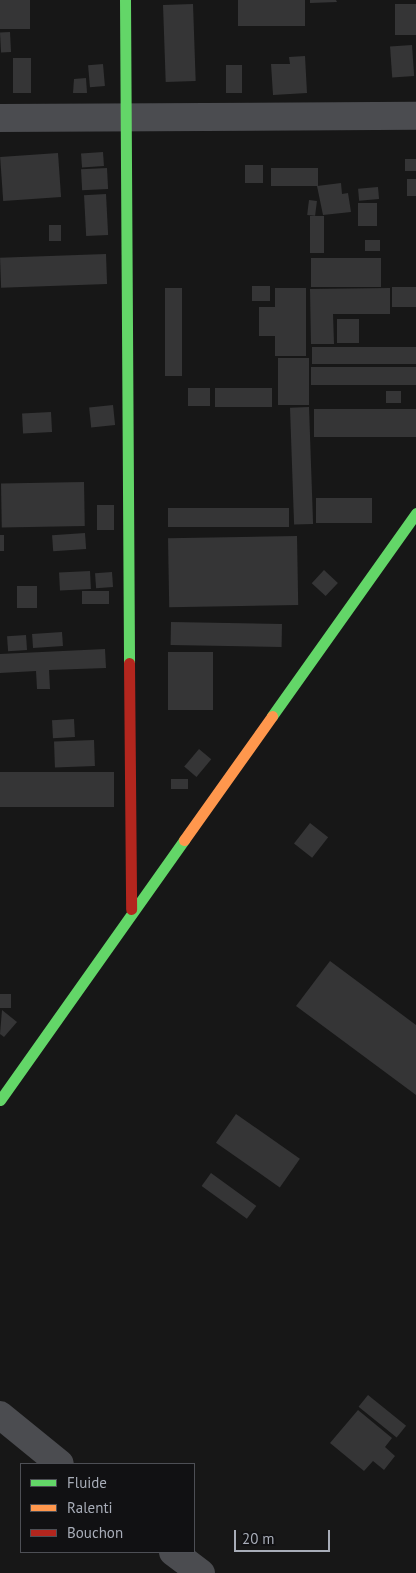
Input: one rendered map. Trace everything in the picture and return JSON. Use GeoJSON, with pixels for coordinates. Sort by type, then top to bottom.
{"type":"FeatureCollection","features":[{"type":"Feature","properties":{"kind":"street"},"geometry":{"type":"LineString","coordinates":[[124,0],[131,908]]}},
{"type":"Feature","properties":{"kind":"street"},"geometry":{"type":"LineString","coordinates":[[0,118],[125,119],[416,116]]}},
{"type":"Feature","properties":{"kind":"street"},"geometry":{"type":"LineString","coordinates":[[0,1100],[131,908],[416,513]]}},
{"type":"Feature","properties":{"kind":"street"},"geometry":{"type":"LineString","coordinates":[[0,1415],[59,1463]]}},
{"type":"Feature","properties":{"kind":"street"},"geometry":{"type":"LineString","coordinates":[[174,1553],[202,1573]]}},
{"type":"Feature","properties":{"kind":"building"},"geometry":{"type":"Polygon","coordinates":[[[0,0],[30,0],[30,29],[0,29],[0,0]]]}},
{"type":"Feature","properties":{"kind":"building"},"geometry":{"type":"Polygon","coordinates":[[[238,0],[305,0],[305,26],[238,26],[238,0]]]}},
{"type":"Feature","properties":{"kind":"building"},"geometry":{"type":"Polygon","coordinates":[[[310,0],[336,0],[337,2],[310,3],[310,0]]]}},
{"type":"Feature","properties":{"kind":"building"},"geometry":{"type":"Polygon","coordinates":[[[193,4],[196,81],[166,82],[163,5],[193,4]]]}},
{"type":"Feature","properties":{"kind":"building"},"geometry":{"type":"Polygon","coordinates":[[[395,4],[416,4],[416,35],[395,35],[395,4]]]}},
{"type":"Feature","properties":{"kind":"building"},"geometry":{"type":"Polygon","coordinates":[[[10,32],[11,52],[1,52],[0,33],[10,32]]]}},
{"type":"Feature","properties":{"kind":"building"},"geometry":{"type":"Polygon","coordinates":[[[412,45],[414,76],[392,77],[390,47],[412,45]]]}},
{"type":"Feature","properties":{"kind":"building"},"geometry":{"type":"Polygon","coordinates":[[[305,56],[307,93],[273,95],[271,64],[290,64],[289,57],[305,56]]]}},
{"type":"Feature","properties":{"kind":"building"},"geometry":{"type":"Polygon","coordinates":[[[13,58],[31,58],[31,93],[13,93],[13,58]]]}},
{"type":"Feature","properties":{"kind":"building"},"geometry":{"type":"Polygon","coordinates":[[[103,64],[105,86],[90,87],[88,65],[103,64]]]}},
{"type":"Feature","properties":{"kind":"building"},"geometry":{"type":"Polygon","coordinates":[[[226,65],[242,65],[242,93],[226,93],[226,65]]]}},
{"type":"Feature","properties":{"kind":"building"},"geometry":{"type":"Polygon","coordinates":[[[86,78],[87,93],[73,93],[74,79],[86,78]]]}},
{"type":"Feature","properties":{"kind":"building"},"geometry":{"type":"Polygon","coordinates":[[[103,152],[104,166],[82,168],[81,154],[103,152]]]}},
{"type":"Feature","properties":{"kind":"building"},"geometry":{"type":"Polygon","coordinates":[[[58,153],[61,197],[3,201],[0,157],[58,153]]]}},
{"type":"Feature","properties":{"kind":"building"},"geometry":{"type":"Polygon","coordinates":[[[405,159],[416,159],[416,171],[405,171],[405,159]]]}},
{"type":"Feature","properties":{"kind":"building"},"geometry":{"type":"Polygon","coordinates":[[[245,165],[263,165],[263,183],[245,183],[245,165]]]}},
{"type":"Feature","properties":{"kind":"building"},"geometry":{"type":"Polygon","coordinates":[[[107,168],[108,189],[82,190],[81,169],[107,168]]]}},
{"type":"Feature","properties":{"kind":"building"},"geometry":{"type":"Polygon","coordinates":[[[271,168],[318,168],[318,186],[271,186],[271,168]]]}},
{"type":"Feature","properties":{"kind":"building"},"geometry":{"type":"Polygon","coordinates":[[[407,179],[416,179],[416,196],[407,196],[407,179]]]}},
{"type":"Feature","properties":{"kind":"building"},"geometry":{"type":"Polygon","coordinates":[[[341,183],[342,194],[348,193],[351,212],[323,215],[317,186],[341,183]]]}},
{"type":"Feature","properties":{"kind":"building"},"geometry":{"type":"Polygon","coordinates":[[[378,187],[379,199],[359,201],[358,189],[378,187]]]}},
{"type":"Feature","properties":{"kind":"building"},"geometry":{"type":"Polygon","coordinates":[[[106,194],[108,235],[86,236],[84,195],[106,194]]]}},
{"type":"Feature","properties":{"kind":"building"},"geometry":{"type":"Polygon","coordinates":[[[309,200],[317,201],[315,216],[307,215],[309,200]]]}},
{"type":"Feature","properties":{"kind":"building"},"geometry":{"type":"Polygon","coordinates":[[[358,203],[377,203],[377,226],[358,226],[358,203]]]}},
{"type":"Feature","properties":{"kind":"building"},"geometry":{"type":"Polygon","coordinates":[[[310,216],[324,216],[324,253],[310,253],[310,216]]]}},
{"type":"Feature","properties":{"kind":"building"},"geometry":{"type":"Polygon","coordinates":[[[49,225],[61,225],[61,241],[49,241],[49,225]]]}},
{"type":"Feature","properties":{"kind":"building"},"geometry":{"type":"Polygon","coordinates":[[[365,240],[380,240],[380,251],[365,251],[365,240]]]}},
{"type":"Feature","properties":{"kind":"building"},"geometry":{"type":"Polygon","coordinates":[[[106,254],[107,284],[1,288],[0,258],[106,254]]]}},
{"type":"Feature","properties":{"kind":"building"},"geometry":{"type":"Polygon","coordinates":[[[311,258],[381,258],[381,287],[311,287],[311,258]]]}},
{"type":"Feature","properties":{"kind":"building"},"geometry":{"type":"Polygon","coordinates":[[[252,286],[270,286],[270,301],[252,301],[252,286]]]}},
{"type":"Feature","properties":{"kind":"building"},"geometry":{"type":"Polygon","coordinates":[[[392,287],[416,287],[416,307],[392,307],[392,287]]]}},
{"type":"Feature","properties":{"kind":"building"},"geometry":{"type":"Polygon","coordinates":[[[165,288],[182,288],[182,376],[165,376],[165,288]]]}},
{"type":"Feature","properties":{"kind":"building"},"geometry":{"type":"Polygon","coordinates":[[[275,288],[306,288],[306,356],[275,356],[275,336],[259,336],[259,307],[275,307],[275,288]]]}},
{"type":"Feature","properties":{"kind":"building"},"geometry":{"type":"Polygon","coordinates":[[[390,288],[390,314],[333,314],[334,344],[311,344],[310,289],[390,288]]]}},
{"type":"Feature","properties":{"kind":"building"},"geometry":{"type":"Polygon","coordinates":[[[337,319],[359,319],[359,343],[337,343],[337,319]]]}},
{"type":"Feature","properties":{"kind":"building"},"geometry":{"type":"Polygon","coordinates":[[[312,347],[416,347],[416,364],[312,364],[312,347]]]}},
{"type":"Feature","properties":{"kind":"building"},"geometry":{"type":"Polygon","coordinates":[[[278,358],[309,358],[309,405],[278,405],[278,358]]]}},
{"type":"Feature","properties":{"kind":"building"},"geometry":{"type":"Polygon","coordinates":[[[311,367],[416,367],[416,385],[311,385],[311,367]]]}},
{"type":"Feature","properties":{"kind":"building"},"geometry":{"type":"Polygon","coordinates":[[[188,388],[210,388],[210,406],[188,406],[188,388]]]}},
{"type":"Feature","properties":{"kind":"building"},"geometry":{"type":"Polygon","coordinates":[[[215,388],[272,388],[272,407],[215,407],[215,388]]]}},
{"type":"Feature","properties":{"kind":"building"},"geometry":{"type":"Polygon","coordinates":[[[386,391],[401,391],[401,403],[386,403],[386,391]]]}},
{"type":"Feature","properties":{"kind":"building"},"geometry":{"type":"Polygon","coordinates":[[[113,405],[115,425],[91,427],[89,408],[113,405]]]}},
{"type":"Feature","properties":{"kind":"building"},"geometry":{"type":"Polygon","coordinates":[[[309,407],[313,524],[294,525],[290,408],[309,407]]]}},
{"type":"Feature","properties":{"kind":"building"},"geometry":{"type":"Polygon","coordinates":[[[314,409],[416,409],[416,437],[314,437],[314,409]]]}},
{"type":"Feature","properties":{"kind":"building"},"geometry":{"type":"Polygon","coordinates":[[[51,412],[52,432],[23,433],[22,414],[51,412]]]}},
{"type":"Feature","properties":{"kind":"building"},"geometry":{"type":"Polygon","coordinates":[[[84,482],[85,526],[2,527],[1,483],[84,482]]]}},
{"type":"Feature","properties":{"kind":"building"},"geometry":{"type":"Polygon","coordinates":[[[316,498],[372,498],[372,523],[316,523],[316,498]]]}},
{"type":"Feature","properties":{"kind":"building"},"geometry":{"type":"Polygon","coordinates":[[[97,505],[114,505],[114,530],[97,530],[97,505]]]}},
{"type":"Feature","properties":{"kind":"building"},"geometry":{"type":"Polygon","coordinates":[[[168,508],[289,508],[289,527],[168,527],[168,508]]]}},
{"type":"Feature","properties":{"kind":"building"},"geometry":{"type":"Polygon","coordinates":[[[85,533],[86,549],[53,551],[52,535],[85,533]]]}},
{"type":"Feature","properties":{"kind":"building"},"geometry":{"type":"Polygon","coordinates":[[[0,535],[4,535],[4,551],[0,551],[0,535]]]}},
{"type":"Feature","properties":{"kind":"building"},"geometry":{"type":"Polygon","coordinates":[[[297,536],[298,605],[169,607],[168,538],[297,536]]]}},
{"type":"Feature","properties":{"kind":"building"},"geometry":{"type":"Polygon","coordinates":[[[324,570],[338,583],[326,596],[312,583],[324,570]]]}},
{"type":"Feature","properties":{"kind":"building"},"geometry":{"type":"Polygon","coordinates":[[[90,571],[91,589],[60,591],[59,573],[90,571]]]}},
{"type":"Feature","properties":{"kind":"building"},"geometry":{"type":"Polygon","coordinates":[[[112,572],[113,587],[96,588],[95,573],[112,572]]]}},
{"type":"Feature","properties":{"kind":"building"},"geometry":{"type":"Polygon","coordinates":[[[17,586],[37,586],[37,608],[17,608],[17,586]]]}},
{"type":"Feature","properties":{"kind":"building"},"geometry":{"type":"Polygon","coordinates":[[[82,591],[109,591],[109,604],[82,604],[82,591]]]}},
{"type":"Feature","properties":{"kind":"building"},"geometry":{"type":"Polygon","coordinates":[[[171,622],[282,624],[282,647],[171,645],[171,622]]]}},
{"type":"Feature","properties":{"kind":"building"},"geometry":{"type":"Polygon","coordinates":[[[62,632],[63,646],[33,648],[32,634],[62,632]]]}},
{"type":"Feature","properties":{"kind":"building"},"geometry":{"type":"Polygon","coordinates":[[[26,635],[27,650],[8,651],[7,636],[26,635]]]}},
{"type":"Feature","properties":{"kind":"building"},"geometry":{"type":"Polygon","coordinates":[[[105,649],[106,668],[49,670],[50,689],[37,689],[36,671],[0,673],[0,654],[105,649]]]}},
{"type":"Feature","properties":{"kind":"building"},"geometry":{"type":"Polygon","coordinates":[[[168,652],[213,652],[213,710],[168,710],[168,652]]]}},
{"type":"Feature","properties":{"kind":"building"},"geometry":{"type":"Polygon","coordinates":[[[74,719],[75,737],[53,738],[52,720],[74,719]]]}},
{"type":"Feature","properties":{"kind":"building"},"geometry":{"type":"Polygon","coordinates":[[[94,740],[95,766],[55,767],[54,741],[94,740]]]}},
{"type":"Feature","properties":{"kind":"building"},"geometry":{"type":"Polygon","coordinates":[[[199,749],[211,759],[196,777],[184,767],[199,749]]]}},
{"type":"Feature","properties":{"kind":"building"},"geometry":{"type":"Polygon","coordinates":[[[0,772],[114,772],[114,807],[0,807],[0,772]]]}},
{"type":"Feature","properties":{"kind":"building"},"geometry":{"type":"Polygon","coordinates":[[[171,779],[188,779],[188,789],[171,789],[171,779]]]}},
{"type":"Feature","properties":{"kind":"building"},"geometry":{"type":"Polygon","coordinates":[[[310,823],[328,837],[312,858],[294,843],[310,823]]]}},
{"type":"Feature","properties":{"kind":"building"},"geometry":{"type":"Polygon","coordinates":[[[330,961],[416,1025],[416,1095],[296,1006],[330,961]]]}},
{"type":"Feature","properties":{"kind":"building"},"geometry":{"type":"Polygon","coordinates":[[[0,994],[11,994],[11,1008],[0,1008],[0,994]]]}},
{"type":"Feature","properties":{"kind":"building"},"geometry":{"type":"Polygon","coordinates":[[[2,1010],[17,1022],[4,1037],[0,1034],[2,1010]]]}},
{"type":"Feature","properties":{"kind":"building"},"geometry":{"type":"Polygon","coordinates":[[[236,1114],[300,1159],[280,1187],[216,1143],[236,1114]]]}},
{"type":"Feature","properties":{"kind":"building"},"geometry":{"type":"Polygon","coordinates":[[[211,1173],[256,1206],[247,1219],[202,1186],[211,1173]]]}},
{"type":"Feature","properties":{"kind":"building"},"geometry":{"type":"Polygon","coordinates":[[[368,1395],[406,1426],[397,1437],[359,1407],[368,1395]]]}},
{"type":"Feature","properties":{"kind":"building"},"geometry":{"type":"Polygon","coordinates":[[[358,1410],[392,1438],[385,1447],[395,1456],[384,1470],[373,1461],[364,1471],[330,1443],[358,1410]]]}},
{"type":"Feature","properties":{"kind":"traffic: fast"},"geometry":{"type":"LineString","coordinates":[[125,0],[129,663]]}},
{"type":"Feature","properties":{"kind":"traffic: fast"},"geometry":{"type":"LineString","coordinates":[[272,716],[416,513]]}},
{"type":"Feature","properties":{"kind":"traffic: fast"},"geometry":{"type":"LineString","coordinates":[[0,1100],[184,840]]}},
{"type":"Feature","properties":{"kind":"traffic: slow"},"geometry":{"type":"LineString","coordinates":[[184,840],[272,716]]}},
{"type":"Feature","properties":{"kind":"traffic: jam"},"geometry":{"type":"LineString","coordinates":[[129,663],[131,909]]}}]}
